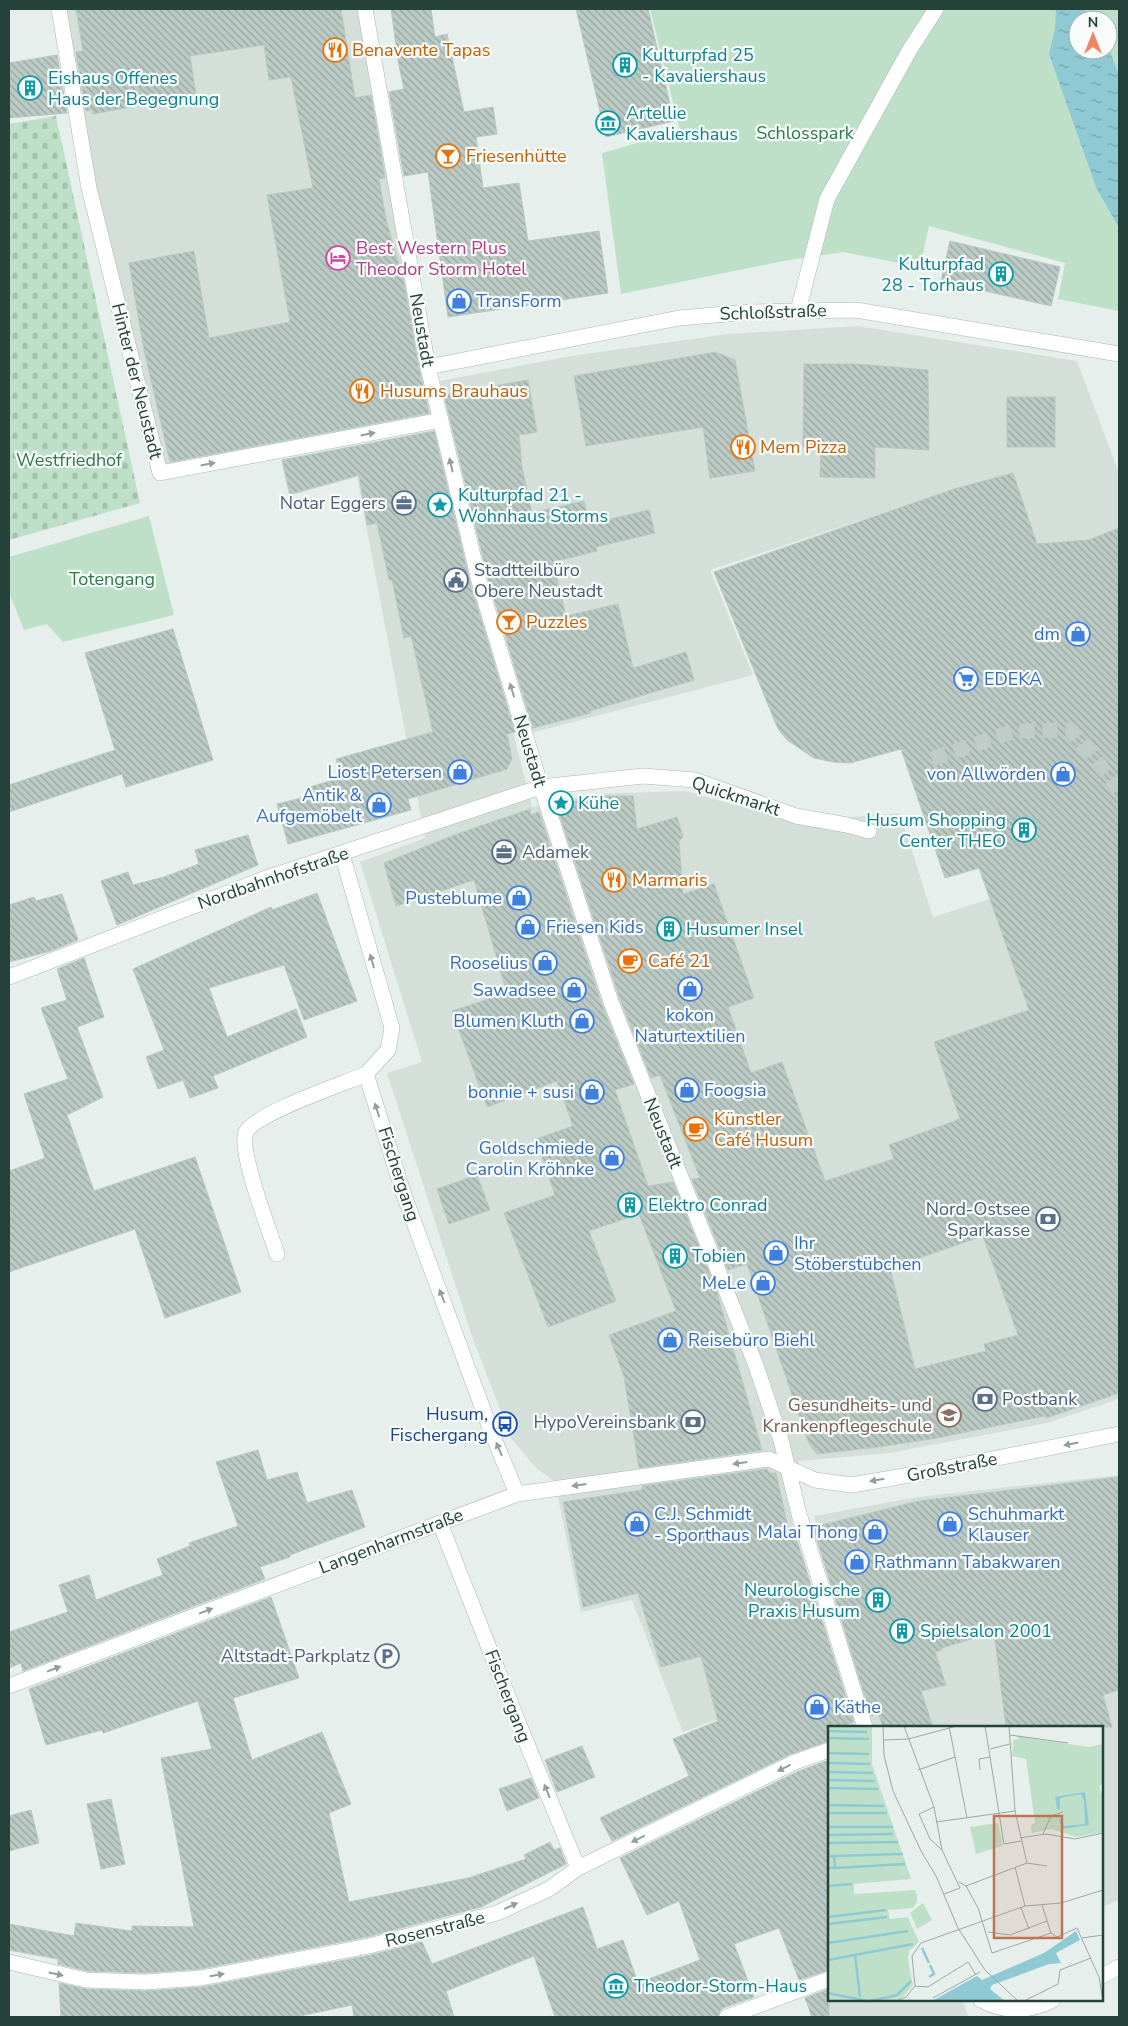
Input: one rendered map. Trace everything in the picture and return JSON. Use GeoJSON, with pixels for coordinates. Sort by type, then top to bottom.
{"type":"FeatureCollection","features":[{"type":"Feature","properties":{"kind":"street","name":"Hinter der Neustadt"},"geometry":{"type":"LineString","coordinates":[[59,9],[88,188],[160,473],[441,420]]}},
{"type":"Feature","properties":{"kind":"street","name":"Neustadt"},"geometry":{"type":"LineString","coordinates":[[365,9],[428,367],[479,581],[541,787],[611,1002],[755,1363],[781,1440],[798,1514],[865,1726]]}},
{"type":"Feature","properties":{"kind":"street"},"geometry":{"type":"LineString","coordinates":[[798,310],[826,199],[909,51],[936,9]]}},
{"type":"Feature","properties":{"kind":"street","name":"Schloßstraße"},"geometry":{"type":"LineString","coordinates":[[428,367],[679,318],[798,310],[856,310],[1119,354]]}},
{"type":"Feature","properties":{"kind":"street","name":"Quickmarkt"},"geometry":{"type":"LineString","coordinates":[[541,787],[643,776],[696,780],[796,816],[869,831]]}},
{"type":"Feature","properties":{"kind":"street","name":"Nordbahnhofstraße"},"geometry":{"type":"LineString","coordinates":[[9,977],[268,877],[541,787]]}},
{"type":"Feature","properties":{"kind":"street"},"geometry":{"type":"LineString","coordinates":[[277,1254],[249,1169],[244,1144],[246,1132],[257,1122],[294,1102],[366,1074],[388,1050],[392,1028],[342,854]]}},
{"type":"Feature","properties":{"kind":"street","name":"Fischergang"},"geometry":{"type":"LineString","coordinates":[[366,1074],[405,1198],[491,1431],[517,1494]]}},
{"type":"Feature","properties":{"kind":"street","name":"Großstraße"},"geometry":{"type":"LineString","coordinates":[[787,1467],[815,1480],[852,1485],[1119,1434]]}},
{"type":"Feature","properties":{"kind":"street","name":"Langenharmstraße"},"geometry":{"type":"LineString","coordinates":[[9,1686],[517,1494],[769,1459],[787,1467]]}},
{"type":"Feature","properties":{"kind":"street","name":"Fischergang"},"geometry":{"type":"LineString","coordinates":[[440,1523],[578,1868]]}},
{"type":"Feature","properties":{"kind":"street","name":"Rosenstraße"},"geometry":{"type":"LineString","coordinates":[[9,1962],[86,1980],[145,1982],[201,1978],[369,1946],[497,1913],[549,1889],[578,1868],[795,1762],[828,1750]]}},
{"type":"Feature","properties":{"kind":"street"},"geometry":{"type":"LineString","coordinates":[[1103,1975],[1119,1967]]}},
{"type":"Feature","properties":{"kind":"street"},"geometry":{"type":"LineString","coordinates":[[727,2017],[828,1979]]}},
{"type":"Feature","properties":{"kind":"street"},"geometry":{"type":"LineString","coordinates":[[983,2001],[993,2006],[1031,2013],[1051,2001]]}},
{"type":"Feature","properties":{"kind":"shaded area"},"geometry":{"type":"Polygon","coordinates":[[[64,9],[359,9],[435,417],[164,468],[94,188],[64,9]]]}},
{"type":"Feature","properties":{"kind":"shaded area"},"geometry":{"type":"Polygon","coordinates":[[[857,326],[1077,361],[1119,473],[1119,528],[1089,540],[1037,544],[1013,474],[955,489],[710,570],[753,675],[531,733],[440,381],[571,356],[728,334],[857,326]]]}},
{"type":"Feature","properties":{"kind":"shaded area"},"geometry":{"type":"Polygon","coordinates":[[[436,430],[532,807],[592,794],[685,791],[796,822],[900,813],[933,917],[990,899],[1029,1010],[1116,1158],[1119,1169],[1119,1399],[1047,1423],[890,1453],[799,1461],[792,1522],[855,1726],[828,1726],[828,1740],[795,1751],[779,1697],[683,1732],[632,1600],[581,1612],[555,1482],[536,1468],[511,1438],[472,1336],[387,1073],[422,1062],[360,862],[425,838],[357,477],[289,496],[283,468],[348,450],[436,430]]]}},
{"type":"Feature","properties":{"kind":"shaded area"},"geometry":{"type":"Polygon","coordinates":[[[1119,1475],[1119,1900],[1103,1907],[1103,1726],[870,1726],[814,1516],[918,1497],[1119,1475]]]}},
{"type":"Feature","properties":{"kind":"shaded area"},"geometry":{"type":"Polygon","coordinates":[[[828,1996],[828,2001],[962,2001],[969,2017],[820,2017],[815,2002],[828,1996]]]}},
{"type":"Feature","properties":{"kind":"green space","name":"Schlosspark"},"geometry":{"type":"Polygon","coordinates":[[[650,9],[1119,9],[1119,311],[1058,299],[1065,263],[929,226],[920,267],[843,252],[789,260],[621,294],[602,153],[680,131],[650,9]]]}},
{"type":"Feature","properties":{"kind":"green space","name":"Westfriedhof"},"geometry":{"type":"Polygon","coordinates":[[[56,116],[140,503],[9,540],[9,124],[56,116]]]}},
{"type":"Feature","properties":{"kind":"green space","name":"Totengang"},"geometry":{"type":"Polygon","coordinates":[[[149,516],[174,615],[63,642],[47,624],[24,630],[9,592],[9,557],[149,516]]]}},
{"type":"Feature","properties":{"kind":"water"},"geometry":{"type":"Polygon","coordinates":[[[1056,9],[1085,10],[1068,10],[1068,60],[1113,60],[1119,75],[1119,228],[1096,187],[1049,54],[1055,29],[1056,9]]]}},
{"type":"Feature","properties":{"kind":"building"},"geometry":{"type":"Polygon","coordinates":[[[76,9],[341,9],[355,98],[371,95],[385,178],[379,179],[386,219],[404,283],[419,369],[429,413],[170,462],[144,350],[129,263],[194,251],[209,338],[290,322],[267,195],[313,188],[291,77],[269,80],[264,45],[190,56],[196,95],[93,114],[92,110],[86,111],[76,52],[83,51],[76,9]]]}},
{"type":"Feature","properties":{"kind":"building"},"geometry":{"type":"Polygon","coordinates":[[[391,9],[431,9],[435,37],[447,34],[464,112],[493,107],[497,134],[476,137],[483,188],[519,183],[528,241],[599,231],[608,293],[448,317],[428,172],[404,176],[389,92],[404,89],[391,9]]]}},
{"type":"Feature","properties":{"kind":"building","name":"Kulturpfad 25 - Kavaliershaus"},"geometry":{"type":"Polygon","coordinates":[[[576,9],[648,9],[674,121],[606,137],[576,9]]]}},
{"type":"Feature","properties":{"kind":"building","name":"Eishaus Offenes Haus der Begegnung"},"geometry":{"type":"Polygon","coordinates":[[[57,55],[67,113],[9,118],[9,63],[57,55]]]}},
{"type":"Feature","properties":{"kind":"building","name":"Kulturpfad 28 - Torhaus"},"geometry":{"type":"Polygon","coordinates":[[[950,241],[1060,267],[1051,306],[941,281],[950,241]]]}},
{"type":"Feature","properties":{"kind":"building"},"geometry":{"type":"Polygon","coordinates":[[[716,352],[735,360],[755,471],[710,478],[703,427],[586,446],[574,376],[716,352]]]}},
{"type":"Feature","properties":{"kind":"building"},"geometry":{"type":"Polygon","coordinates":[[[804,364],[857,364],[928,370],[929,450],[875,447],[875,478],[820,477],[821,447],[803,447],[804,364]]]}},
{"type":"Feature","properties":{"kind":"building"},"geometry":{"type":"Polygon","coordinates":[[[528,380],[537,432],[519,435],[522,467],[532,513],[584,501],[590,524],[649,510],[655,533],[596,547],[597,551],[553,562],[566,616],[618,604],[633,668],[686,652],[694,680],[590,711],[591,713],[533,728],[488,579],[444,395],[528,380]]]}},
{"type":"Feature","properties":{"kind":"building"},"geometry":{"type":"Polygon","coordinates":[[[1007,397],[1055,397],[1055,447],[1007,447],[1007,397]]]}},
{"type":"Feature","properties":{"kind":"building"},"geometry":{"type":"Polygon","coordinates":[[[434,431],[470,583],[515,732],[507,734],[512,759],[507,769],[408,799],[411,810],[288,844],[277,804],[309,796],[306,788],[341,778],[336,759],[433,732],[411,636],[404,638],[392,580],[389,580],[377,523],[367,525],[359,475],[290,494],[282,460],[434,431]]]}},
{"type":"Feature","properties":{"kind":"building"},"geometry":{"type":"Polygon","coordinates":[[[1013,473],[1037,544],[1089,540],[1119,528],[1119,1393],[1046,1418],[1045,1416],[937,1438],[817,1454],[809,1444],[747,1264],[728,1270],[692,1179],[700,1178],[660,1075],[651,1078],[620,999],[557,807],[593,796],[633,796],[637,829],[677,817],[683,837],[679,841],[683,894],[714,884],[754,998],[728,1007],[751,1073],[782,1062],[825,1181],[894,1159],[889,1145],[960,1119],[934,1042],[1029,1010],[979,868],[945,878],[901,749],[850,763],[833,762],[814,758],[787,740],[778,729],[714,572],[954,489],[1013,473]],[[983,1236],[890,1268],[915,1369],[986,1351],[984,1344],[1018,1335],[983,1236]]]}},
{"type":"Feature","properties":{"kind":"building"},"geometry":{"type":"Polygon","coordinates":[[[173,629],[213,760],[126,787],[122,774],[9,812],[9,785],[115,750],[85,653],[173,629]]]}},
{"type":"Feature","properties":{"kind":"building"},"geometry":{"type":"Polygon","coordinates":[[[530,809],[531,815],[539,812],[602,1005],[634,1084],[615,1090],[648,1186],[673,1182],[716,1289],[762,1450],[639,1468],[624,1377],[609,1335],[676,1311],[639,1214],[589,1231],[616,1301],[548,1327],[504,1213],[555,1195],[536,1139],[573,1126],[557,1081],[487,1107],[452,1011],[507,993],[474,880],[396,906],[384,863],[457,834],[530,809]]]}},
{"type":"Feature","properties":{"kind":"building"},"geometry":{"type":"Polygon","coordinates":[[[248,835],[258,865],[117,925],[101,881],[128,872],[133,885],[164,877],[199,864],[195,850],[248,835]]]}},
{"type":"Feature","properties":{"kind":"building"},"geometry":{"type":"Polygon","coordinates":[[[317,893],[357,1001],[304,1020],[284,965],[209,988],[227,1037],[296,1009],[307,1037],[213,1076],[218,1088],[190,1098],[183,1080],[158,1089],[146,1057],[164,1050],[133,969],[271,907],[272,910],[317,893]]]}},
{"type":"Feature","properties":{"kind":"building"},"geometry":{"type":"Polygon","coordinates":[[[62,894],[78,940],[51,951],[9,962],[9,905],[34,897],[36,901],[62,894]]]}},
{"type":"Feature","properties":{"kind":"building"},"geometry":{"type":"Polygon","coordinates":[[[84,958],[104,1017],[77,1027],[103,1097],[67,1115],[94,1191],[195,1157],[241,1292],[165,1318],[135,1229],[9,1272],[9,1171],[45,1158],[24,1094],[68,1079],[41,1008],[67,1000],[57,969],[84,958]]]}},
{"type":"Feature","properties":{"kind":"building"},"geometry":{"type":"Polygon","coordinates":[[[477,1175],[490,1210],[449,1224],[437,1189],[477,1175]]]}},
{"type":"Feature","properties":{"kind":"building"},"geometry":{"type":"Polygon","coordinates":[[[258,1450],[267,1480],[297,1472],[307,1503],[352,1490],[365,1527],[260,1567],[265,1579],[23,1671],[21,1663],[9,1668],[9,1632],[68,1612],[59,1585],[89,1575],[96,1600],[163,1575],[157,1559],[190,1546],[189,1543],[238,1526],[216,1462],[258,1450]]]}},
{"type":"Feature","properties":{"kind":"building"},"geometry":{"type":"Polygon","coordinates":[[[767,1469],[769,1473],[776,1473],[789,1532],[794,1531],[854,1722],[842,1726],[828,1726],[828,1741],[791,1754],[612,1841],[600,1818],[689,1776],[673,1739],[718,1721],[701,1656],[661,1667],[638,1593],[583,1607],[563,1502],[642,1490],[642,1486],[767,1469]]]}},
{"type":"Feature","properties":{"kind":"building"},"geometry":{"type":"Polygon","coordinates":[[[1119,1477],[1119,1690],[1103,1695],[1112,1727],[1006,1726],[994,1632],[942,1648],[942,1650],[935,1652],[946,1685],[921,1691],[933,1726],[883,1726],[878,1713],[871,1716],[813,1527],[919,1501],[1119,1477]]]}},
{"type":"Feature","properties":{"kind":"building"},"geometry":{"type":"Polygon","coordinates":[[[271,1597],[299,1678],[233,1698],[252,1760],[322,1732],[351,1804],[329,1813],[349,1902],[468,1878],[526,1859],[524,1855],[550,1842],[554,1850],[560,1848],[566,1864],[481,1907],[367,1937],[200,1969],[145,1973],[87,1971],[58,1964],[58,1959],[9,1950],[9,1924],[74,1936],[76,1923],[132,1931],[132,1926],[194,1927],[161,1758],[212,1749],[198,1701],[103,1733],[102,1730],[46,1745],[29,1689],[271,1597]]]}},
{"type":"Feature","properties":{"kind":"building"},"geometry":{"type":"Polygon","coordinates":[[[582,1746],[595,1777],[557,1792],[545,1760],[582,1746]]]}},
{"type":"Feature","properties":{"kind":"building"},"geometry":{"type":"Polygon","coordinates":[[[828,1760],[828,1970],[799,1980],[779,1928],[734,1944],[754,1997],[723,2008],[718,2017],[555,2017],[534,1956],[446,1991],[454,2017],[354,2017],[352,2005],[295,2017],[61,2017],[59,1983],[86,1989],[145,1991],[202,1987],[371,1955],[422,1942],[432,1964],[583,1907],[597,1949],[623,1940],[638,1983],[700,1960],[679,1901],[647,1915],[620,1858],[799,1771],[828,1760]]]}},
{"type":"Feature","properties":{"kind":"building"},"geometry":{"type":"Polygon","coordinates":[[[531,1778],[539,1798],[507,1811],[499,1789],[531,1778]]]}},
{"type":"Feature","properties":{"kind":"building"},"geometry":{"type":"Polygon","coordinates":[[[111,1799],[125,1864],[101,1869],[87,1804],[111,1799]]]}},
{"type":"Feature","properties":{"kind":"building"},"geometry":{"type":"Polygon","coordinates":[[[31,1810],[39,1843],[9,1851],[9,1816],[31,1810]]]}},
{"type":"Feature","properties":{"kind":"building"},"geometry":{"type":"Polygon","coordinates":[[[828,1989],[829,2017],[812,2017],[805,1998],[828,1989]]]}},
{"type":"Feature","properties":{"kind":"tunnel"},"geometry":{"type":"LineString","coordinates":[[932,759],[1015,731],[1071,730],[1119,789]]}},
{"type":"Feature","properties":{"kind":"place","name":"Benavente Tapas"},"geometry":{"type":"Point","coordinates":[335,50]}},
{"type":"Feature","properties":{"kind":"place","name":"Kulturpfad 25 - Kavaliershaus"},"geometry":{"type":"Point","coordinates":[625,65]}},
{"type":"Feature","properties":{"kind":"place","name":"Eishaus Offenes Haus der Begegnung"},"geometry":{"type":"Point","coordinates":[30,88]}},
{"type":"Feature","properties":{"kind":"place","name":"Artellie Kavaliershaus"},"geometry":{"type":"Point","coordinates":[608,123]}},
{"type":"Feature","properties":{"kind":"place","name":"Friesenhütte"},"geometry":{"type":"Point","coordinates":[448,156]}},
{"type":"Feature","properties":{"kind":"place","name":"Best Western Plus Theodor Storm Hotel"},"geometry":{"type":"Point","coordinates":[338,258]}},
{"type":"Feature","properties":{"kind":"place","name":"Kulturpfad 28 - Torhaus"},"geometry":{"type":"Point","coordinates":[1001,274]}},
{"type":"Feature","properties":{"kind":"place","name":"TransForm"},"geometry":{"type":"Point","coordinates":[459,301]}},
{"type":"Feature","properties":{"kind":"place","name":"Husums Brauhaus"},"geometry":{"type":"Point","coordinates":[362,391]}},
{"type":"Feature","properties":{"kind":"place","name":"Mem Pizza"},"geometry":{"type":"Point","coordinates":[743,447]}},
{"type":"Feature","properties":{"kind":"place","name":"Notar Eggers"},"geometry":{"type":"Point","coordinates":[404,503]}},
{"type":"Feature","properties":{"kind":"place","name":"Kulturpfad 21 - Wohnhaus Storms"},"geometry":{"type":"Point","coordinates":[440,505]}},
{"type":"Feature","properties":{"kind":"place","name":"Stadtteilbüro Obere Neustadt"},"geometry":{"type":"Point","coordinates":[456,580]}},
{"type":"Feature","properties":{"kind":"place","name":"Puzzles"},"geometry":{"type":"Point","coordinates":[509,622]}},
{"type":"Feature","properties":{"kind":"place","name":"dm"},"geometry":{"type":"Point","coordinates":[1078,634]}},
{"type":"Feature","properties":{"kind":"place","name":"EDEKA"},"geometry":{"type":"Point","coordinates":[966,679]}},
{"type":"Feature","properties":{"kind":"place","name":"Liost Petersen"},"geometry":{"type":"Point","coordinates":[460,772]}},
{"type":"Feature","properties":{"kind":"place","name":"von Allwörden"},"geometry":{"type":"Point","coordinates":[1063,774]}},
{"type":"Feature","properties":{"kind":"place","name":"Kühe"},"geometry":{"type":"Point","coordinates":[561,803]}},
{"type":"Feature","properties":{"kind":"place","name":"Antik & Aufgemöbelt"},"geometry":{"type":"Point","coordinates":[379,805]}},
{"type":"Feature","properties":{"kind":"place","name":"Husum Shopping Center THEO"},"geometry":{"type":"Point","coordinates":[1024,830]}},
{"type":"Feature","properties":{"kind":"place","name":"Adamek"},"geometry":{"type":"Point","coordinates":[504,852]}},
{"type":"Feature","properties":{"kind":"place","name":"Marmaris"},"geometry":{"type":"Point","coordinates":[614,880]}},
{"type":"Feature","properties":{"kind":"place","name":"Pusteblume"},"geometry":{"type":"Point","coordinates":[519,898]}},
{"type":"Feature","properties":{"kind":"place","name":"Friesen Kids"},"geometry":{"type":"Point","coordinates":[528,927]}},
{"type":"Feature","properties":{"kind":"place","name":"Husumer Insel"},"geometry":{"type":"Point","coordinates":[669,929]}},
{"type":"Feature","properties":{"kind":"place","name":"Café 21"},"geometry":{"type":"Point","coordinates":[630,961]}},
{"type":"Feature","properties":{"kind":"place","name":"Rooselius"},"geometry":{"type":"Point","coordinates":[545,963]}},
{"type":"Feature","properties":{"kind":"place","name":"kokon Naturtextilien"},"geometry":{"type":"Point","coordinates":[690,989]}},
{"type":"Feature","properties":{"kind":"place","name":"Sawadsee"},"geometry":{"type":"Point","coordinates":[574,990]}},
{"type":"Feature","properties":{"kind":"place","name":"Blumen Kluth"},"geometry":{"type":"Point","coordinates":[582,1021]}},
{"type":"Feature","properties":{"kind":"place","name":"Foogsia"},"geometry":{"type":"Point","coordinates":[687,1090]}},
{"type":"Feature","properties":{"kind":"place","name":"bonnie + susi"},"geometry":{"type":"Point","coordinates":[592,1092]}},
{"type":"Feature","properties":{"kind":"place","name":"Künstler Café Husum"},"geometry":{"type":"Point","coordinates":[696,1129]}},
{"type":"Feature","properties":{"kind":"place","name":"Goldschmiede Carolin Kröhnke"},"geometry":{"type":"Point","coordinates":[612,1158]}},
{"type":"Feature","properties":{"kind":"place","name":"Elektro Conrad"},"geometry":{"type":"Point","coordinates":[630,1205]}},
{"type":"Feature","properties":{"kind":"place","name":"Nord-Ostsee Sparkasse"},"geometry":{"type":"Point","coordinates":[1048,1219]}},
{"type":"Feature","properties":{"kind":"place","name":"Ihr Stöberstübchen"},"geometry":{"type":"Point","coordinates":[776,1253]}},
{"type":"Feature","properties":{"kind":"place","name":"Tobien"},"geometry":{"type":"Point","coordinates":[675,1256]}},
{"type":"Feature","properties":{"kind":"place","name":"MeLe"},"geometry":{"type":"Point","coordinates":[763,1283]}},
{"type":"Feature","properties":{"kind":"place","name":"Reisebüro Biehl"},"geometry":{"type":"Point","coordinates":[670,1340]}},
{"type":"Feature","properties":{"kind":"place","name":"Postbank"},"geometry":{"type":"Point","coordinates":[985,1399]}},
{"type":"Feature","properties":{"kind":"place","name":"Gesundheits- und Krankenpflegeschule"},"geometry":{"type":"Point","coordinates":[949,1415]}},
{"type":"Feature","properties":{"kind":"place","name":"HypoVereinsbank"},"geometry":{"type":"Point","coordinates":[693,1422]}},
{"type":"Feature","properties":{"kind":"place","name":"Husum, Fischergang"},"geometry":{"type":"Point","coordinates":[505,1424]}},
{"type":"Feature","properties":{"kind":"place","name":"C.J. Schmidt - Sporthaus"},"geometry":{"type":"Point","coordinates":[637,1524]}},
{"type":"Feature","properties":{"kind":"place","name":"Schuhmarkt Klauser"},"geometry":{"type":"Point","coordinates":[950,1524]}},
{"type":"Feature","properties":{"kind":"place","name":"Malai Thong"},"geometry":{"type":"Point","coordinates":[875,1532]}},
{"type":"Feature","properties":{"kind":"place","name":"Rathmann Tabakwaren"},"geometry":{"type":"Point","coordinates":[857,1562]}},
{"type":"Feature","properties":{"kind":"place","name":"Neurologische Praxis Husum"},"geometry":{"type":"Point","coordinates":[878,1600]}},
{"type":"Feature","properties":{"kind":"place","name":"Spielsalon 2001"},"geometry":{"type":"Point","coordinates":[902,1631]}},
{"type":"Feature","properties":{"kind":"place","name":"Altstadt-Parkplatz"},"geometry":{"type":"Point","coordinates":[387,1656]}},
{"type":"Feature","properties":{"kind":"place","name":"Käthe"},"geometry":{"type":"Point","coordinates":[817,1707]}},
{"type":"Feature","properties":{"kind":"place","name":"Theodor-Storm-Haus"},"geometry":{"type":"Point","coordinates":[616,1986]}}]}
